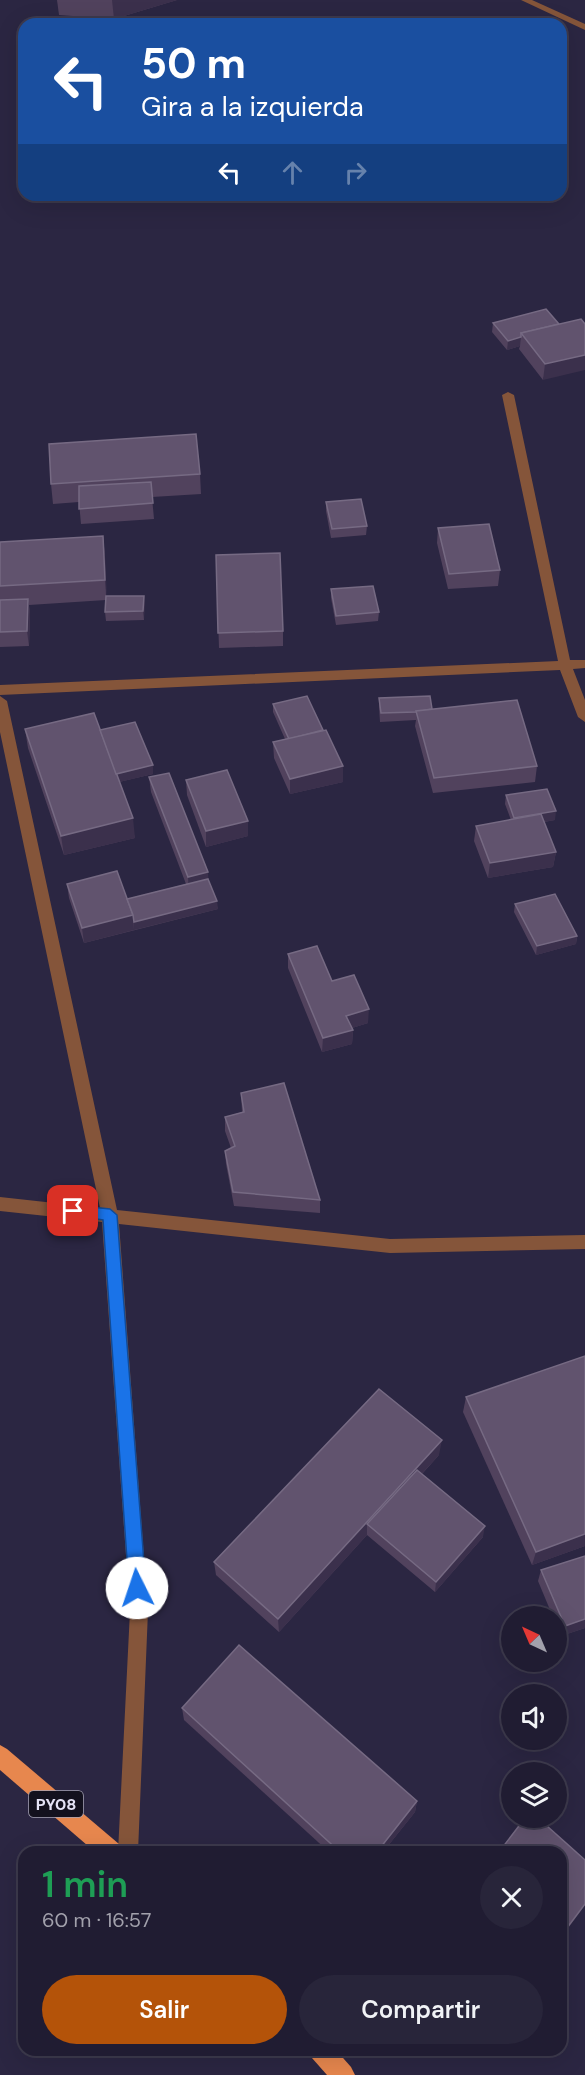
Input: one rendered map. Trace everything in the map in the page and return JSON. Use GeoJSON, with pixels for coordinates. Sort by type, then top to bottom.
{"type":"FeatureCollection","features":[{"type":"Feature","properties":{"kind":"highway","name":"PY08"},"geometry":{"type":"LineString","coordinates":[[0,1756],[104,1846]]}},
{"type":"Feature","properties":{"kind":"highway"},"geometry":{"type":"LineString","coordinates":[[326,2056],[343,2075]]}},
{"type":"Feature","properties":{"kind":"street"},"geometry":{"type":"LineString","coordinates":[[525,0],[565,18]]}},
{"type":"Feature","properties":{"kind":"street"},"geometry":{"type":"LineString","coordinates":[[567,19],[585,27]]}},
{"type":"Feature","properties":{"kind":"street"},"geometry":{"type":"LineString","coordinates":[[508,395],[566,665],[585,717]]}},
{"type":"Feature","properties":{"kind":"street"},"geometry":{"type":"LineString","coordinates":[[0,690],[585,664]]}},
{"type":"Feature","properties":{"kind":"street"},"geometry":{"type":"LineString","coordinates":[[0,701],[110,1215],[139,1611],[128,1846]]}},
{"type":"Feature","properties":{"kind":"street"},"geometry":{"type":"LineString","coordinates":[[0,1204],[390,1246],[585,1242]]}},
{"type":"Feature","properties":{"kind":"building"},"geometry":{"type":"Polygon","coordinates":[[[546,309],[559,324],[521,333],[521,337],[508,341],[493,323],[546,309]]]}},
{"type":"Feature","properties":{"kind":"building"},"geometry":{"type":"Polygon","coordinates":[[[581,319],[585,324],[585,355],[545,364],[521,333],[581,319]]]}},
{"type":"Feature","properties":{"kind":"building"},"geometry":{"type":"Polygon","coordinates":[[[196,434],[200,474],[51,484],[49,444],[196,434]]]}},
{"type":"Feature","properties":{"kind":"building"},"geometry":{"type":"Polygon","coordinates":[[[151,482],[153,503],[79,509],[79,486],[151,482]]]}},
{"type":"Feature","properties":{"kind":"building"},"geometry":{"type":"Polygon","coordinates":[[[361,499],[367,526],[332,529],[326,502],[361,499]]]}},
{"type":"Feature","properties":{"kind":"building"},"geometry":{"type":"Polygon","coordinates":[[[489,524],[500,570],[449,574],[438,528],[489,524]]]}},
{"type":"Feature","properties":{"kind":"building"},"geometry":{"type":"Polygon","coordinates":[[[103,536],[105,580],[0,586],[0,542],[103,536]]]}},
{"type":"Feature","properties":{"kind":"building"},"geometry":{"type":"Polygon","coordinates":[[[280,553],[283,631],[218,633],[216,555],[280,553]]]}},
{"type":"Feature","properties":{"kind":"building"},"geometry":{"type":"Polygon","coordinates":[[[373,586],[379,612],[336,616],[331,589],[373,586]]]}},
{"type":"Feature","properties":{"kind":"building"},"geometry":{"type":"Polygon","coordinates":[[[106,596],[144,596],[143,611],[105,612],[106,596]]]}},
{"type":"Feature","properties":{"kind":"building"},"geometry":{"type":"Polygon","coordinates":[[[28,599],[27,631],[0,632],[0,600],[28,599]]]}},
{"type":"Feature","properties":{"kind":"building"},"geometry":{"type":"Polygon","coordinates":[[[307,696],[323,730],[289,739],[273,704],[307,696]]]}},
{"type":"Feature","properties":{"kind":"building"},"geometry":{"type":"Polygon","coordinates":[[[430,696],[432,709],[381,713],[379,698],[430,696]]]}},
{"type":"Feature","properties":{"kind":"building"},"geometry":{"type":"Polygon","coordinates":[[[517,700],[537,766],[434,778],[416,711],[517,700]]]}},
{"type":"Feature","properties":{"kind":"building"},"geometry":{"type":"Polygon","coordinates":[[[94,713],[133,818],[61,836],[25,729],[94,713]]]}},
{"type":"Feature","properties":{"kind":"building"},"geometry":{"type":"Polygon","coordinates":[[[135,722],[153,765],[116,774],[100,730],[135,722]]]}},
{"type":"Feature","properties":{"kind":"building"},"geometry":{"type":"Polygon","coordinates":[[[326,730],[343,766],[290,779],[273,742],[326,730]]]}},
{"type":"Feature","properties":{"kind":"building"},"geometry":{"type":"Polygon","coordinates":[[[227,770],[248,821],[206,831],[186,780],[227,770]]]}},
{"type":"Feature","properties":{"kind":"building"},"geometry":{"type":"Polygon","coordinates":[[[169,773],[208,872],[188,877],[149,777],[169,773]]]}},
{"type":"Feature","properties":{"kind":"building"},"geometry":{"type":"Polygon","coordinates":[[[547,789],[556,811],[514,818],[506,795],[547,789]]]}},
{"type":"Feature","properties":{"kind":"building"},"geometry":{"type":"Polygon","coordinates":[[[541,814],[556,852],[490,863],[476,826],[541,814]]]}},
{"type":"Feature","properties":{"kind":"building"},"geometry":{"type":"Polygon","coordinates":[[[117,871],[133,915],[82,928],[67,884],[117,871]]]}},
{"type":"Feature","properties":{"kind":"building"},"geometry":{"type":"Polygon","coordinates":[[[208,879],[217,901],[134,922],[127,899],[208,879]]]}},
{"type":"Feature","properties":{"kind":"building"},"geometry":{"type":"Polygon","coordinates":[[[555,894],[577,936],[537,946],[515,904],[555,894]]]}},
{"type":"Feature","properties":{"kind":"building"},"geometry":{"type":"Polygon","coordinates":[[[317,946],[332,981],[354,975],[369,1009],[346,1016],[353,1030],[323,1038],[288,954],[317,946]]]}},
{"type":"Feature","properties":{"kind":"building"},"geometry":{"type":"Polygon","coordinates":[[[284,1083],[320,1200],[233,1192],[225,1151],[235,1146],[225,1117],[244,1112],[241,1093],[284,1083]]]}},
{"type":"Feature","properties":{"kind":"building"},"geometry":{"type":"Polygon","coordinates":[[[585,1356],[585,1534],[536,1552],[466,1397],[585,1356]]]}},
{"type":"Feature","properties":{"kind":"building"},"geometry":{"type":"Polygon","coordinates":[[[379,1389],[442,1440],[278,1619],[214,1562],[379,1389]]]}},
{"type":"Feature","properties":{"kind":"building"},"geometry":{"type":"Polygon","coordinates":[[[417,1470],[485,1526],[436,1582],[367,1524],[417,1470]]]}},
{"type":"Feature","properties":{"kind":"building"},"geometry":{"type":"Polygon","coordinates":[[[585,1556],[585,1619],[567,1625],[567,1606],[556,1606],[541,1570],[585,1556]]]}},
{"type":"Feature","properties":{"kind":"building"},"geometry":{"type":"Polygon","coordinates":[[[239,1645],[417,1801],[382,1846],[333,1846],[182,1708],[239,1645]]]}},
{"type":"Feature","properties":{"kind":"building"},"geometry":{"type":"Polygon","coordinates":[[[517,1828],[549,1828],[585,1860],[585,1904],[567,1928],[567,1846],[504,1846],[517,1828]]]}},
{"type":"Feature","properties":{"kind":"route"},"geometry":{"type":"LineString","coordinates":[[73,1211],[110,1215],[137,1588]]}}]}
